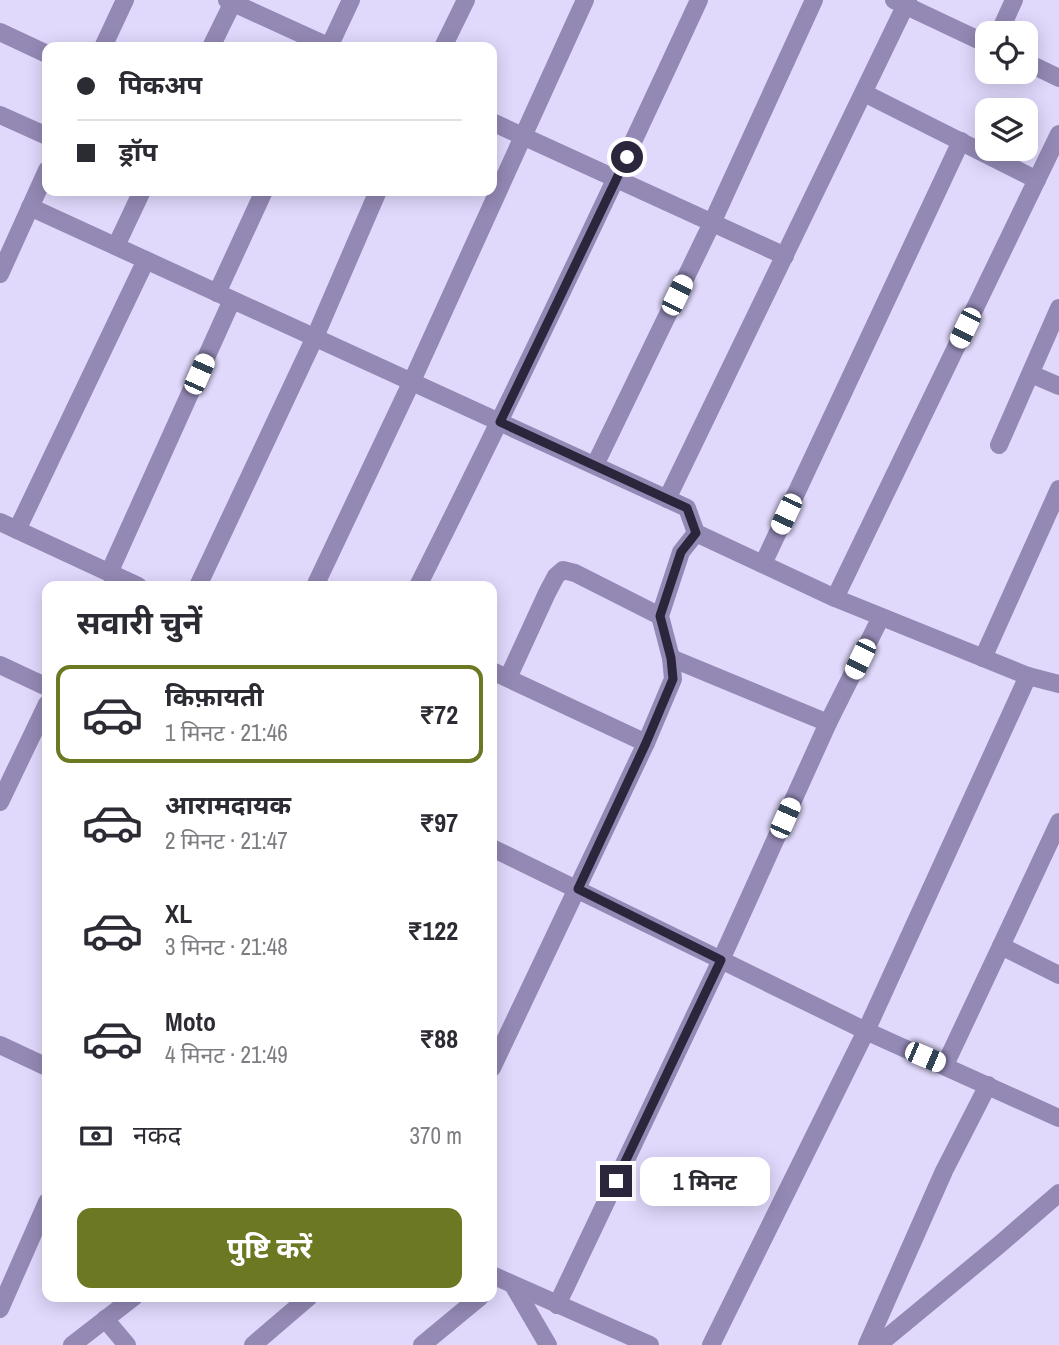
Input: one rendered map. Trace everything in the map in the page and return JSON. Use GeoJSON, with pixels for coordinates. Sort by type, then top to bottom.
{"type":"FeatureCollection","features":[{"type":"Feature","properties":{"kind":"street"},"geometry":{"type":"LineString","coordinates":[[105,42],[125,0]]}},
{"type":"Feature","properties":{"kind":"street"},"geometry":{"type":"LineString","coordinates":[[331,42],[351,0]]}},
{"type":"Feature","properties":{"kind":"street"},"geometry":{"type":"LineString","coordinates":[[445,42],[466,0]]}},
{"type":"Feature","properties":{"kind":"street"},"geometry":{"type":"LineString","coordinates":[[497,191],[585,0]]}},
{"type":"Feature","properties":{"kind":"street"},"geometry":{"type":"LineString","coordinates":[[420,581],[617,179],[698,0]]}},
{"type":"Feature","properties":{"kind":"street"},"geometry":{"type":"LineString","coordinates":[[595,465],[712,223],[814,0]]}},
{"type":"Feature","properties":{"kind":"street"},"geometry":{"type":"LineString","coordinates":[[1004,21],[1014,0]]}},
{"type":"Feature","properties":{"kind":"street"},"geometry":{"type":"LineString","coordinates":[[213,42],[231,1],[318,42]]}},
{"type":"Feature","properties":{"kind":"street"},"geometry":{"type":"LineString","coordinates":[[667,499],[864,93],[903,2],[975,38]]}},
{"type":"Feature","properties":{"kind":"street"},"geometry":{"type":"LineString","coordinates":[[0,32],[42,52]]}},
{"type":"Feature","properties":{"kind":"street"},"geometry":{"type":"LineString","coordinates":[[1038,68],[1059,78]]}},
{"type":"Feature","properties":{"kind":"street"},"geometry":{"type":"LineString","coordinates":[[864,93],[1037,180]]}},
{"type":"Feature","properties":{"kind":"street"},"geometry":{"type":"LineString","coordinates":[[0,115],[42,134]]}},
{"type":"Feature","properties":{"kind":"street"},"geometry":{"type":"LineString","coordinates":[[497,124],[785,256]]}},
{"type":"Feature","properties":{"kind":"street"},"geometry":{"type":"LineString","coordinates":[[835,598],[1059,134]]}},
{"type":"Feature","properties":{"kind":"street"},"geometry":{"type":"LineString","coordinates":[[763,564],[961,141]]}},
{"type":"Feature","properties":{"kind":"street"},"geometry":{"type":"LineString","coordinates":[[0,274],[7,238],[30,207],[42,181]]}},
{"type":"Feature","properties":{"kind":"street"},"geometry":{"type":"LineString","coordinates":[[116,246],[140,196]]}},
{"type":"Feature","properties":{"kind":"street"},"geometry":{"type":"LineString","coordinates":[[109,573],[225,296],[262,196]]}},
{"type":"Feature","properties":{"kind":"street"},"geometry":{"type":"LineString","coordinates":[[200,581],[315,337],[376,196]]}},
{"type":"Feature","properties":{"kind":"street"},"geometry":{"type":"LineString","coordinates":[[317,581],[495,196]]}},
{"type":"Feature","properties":{"kind":"street"},"geometry":{"type":"LineString","coordinates":[[30,207],[687,508],[696,533],[835,598],[1028,676],[1059,684]]}},
{"type":"Feature","properties":{"kind":"street"},"geometry":{"type":"LineString","coordinates":[[17,530],[146,260]]}},
{"type":"Feature","properties":{"kind":"street"},"geometry":{"type":"LineString","coordinates":[[999,445],[1059,308]]}},
{"type":"Feature","properties":{"kind":"street"},"geometry":{"type":"LineString","coordinates":[[1031,374],[1059,386]]}},
{"type":"Feature","properties":{"kind":"street"},"geometry":{"type":"LineString","coordinates":[[983,658],[1059,489]]}},
{"type":"Feature","properties":{"kind":"street"},"geometry":{"type":"LineString","coordinates":[[0,522],[127,581]]}},
{"type":"Feature","properties":{"kind":"street"},"geometry":{"type":"LineString","coordinates":[[497,1058],[646,743],[673,679],[671,658],[660,616],[681,552],[696,533]]}},
{"type":"Feature","properties":{"kind":"street"},"geometry":{"type":"LineString","coordinates":[[646,743],[500,674],[556,576],[563,570],[575,573],[660,616]]}},
{"type":"Feature","properties":{"kind":"street"},"geometry":{"type":"LineString","coordinates":[[557,1305],[721,960],[828,723],[881,617]]}},
{"type":"Feature","properties":{"kind":"street"},"geometry":{"type":"LineString","coordinates":[[671,658],[828,723]]}},
{"type":"Feature","properties":{"kind":"street"},"geometry":{"type":"LineString","coordinates":[[0,665],[42,685]]}},
{"type":"Feature","properties":{"kind":"street"},"geometry":{"type":"LineString","coordinates":[[711,1345],[866,1031],[1028,676]]}},
{"type":"Feature","properties":{"kind":"street"},"geometry":{"type":"LineString","coordinates":[[0,802],[42,714]]}},
{"type":"Feature","properties":{"kind":"street"},"geometry":{"type":"LineString","coordinates":[[945,1065],[1059,822]]}},
{"type":"Feature","properties":{"kind":"street"},"geometry":{"type":"LineString","coordinates":[[497,854],[578,889],[866,1031],[1059,1118]]}},
{"type":"Feature","properties":{"kind":"street"},"geometry":{"type":"LineString","coordinates":[[1001,946],[1059,975]]}},
{"type":"Feature","properties":{"kind":"street"},"geometry":{"type":"LineString","coordinates":[[0,1045],[42,1065]]}},
{"type":"Feature","properties":{"kind":"street"},"geometry":{"type":"LineString","coordinates":[[867,1345],[944,1171],[988,1085]]}},
{"type":"Feature","properties":{"kind":"street"},"geometry":{"type":"LineString","coordinates":[[878,1345],[1059,1193]]}},
{"type":"Feature","properties":{"kind":"street"},"geometry":{"type":"LineString","coordinates":[[0,1309],[42,1227]]}},
{"type":"Feature","properties":{"kind":"street"},"geometry":{"type":"LineString","coordinates":[[499,1281],[650,1345]]}},
{"type":"Feature","properties":{"kind":"street"},"geometry":{"type":"LineString","coordinates":[[499,1281],[548,1345]]}},
{"type":"Feature","properties":{"kind":"street"},"geometry":{"type":"LineString","coordinates":[[72,1345],[128,1302]]}},
{"type":"Feature","properties":{"kind":"street"},"geometry":{"type":"LineString","coordinates":[[253,1345],[303,1302]]}},
{"type":"Feature","properties":{"kind":"street"},"geometry":{"type":"LineString","coordinates":[[422,1345],[474,1302]]}},
{"type":"Feature","properties":{"kind":"street"},"geometry":{"type":"LineString","coordinates":[[105,1320],[127,1345]]}},
{"type":"Feature","properties":{"kind":"route"},"geometry":{"type":"LineString","coordinates":[[616,1181],[721,960],[578,889],[673,679],[671,658],[660,616],[681,552],[696,533],[687,508],[500,422],[627,157]]}}]}
